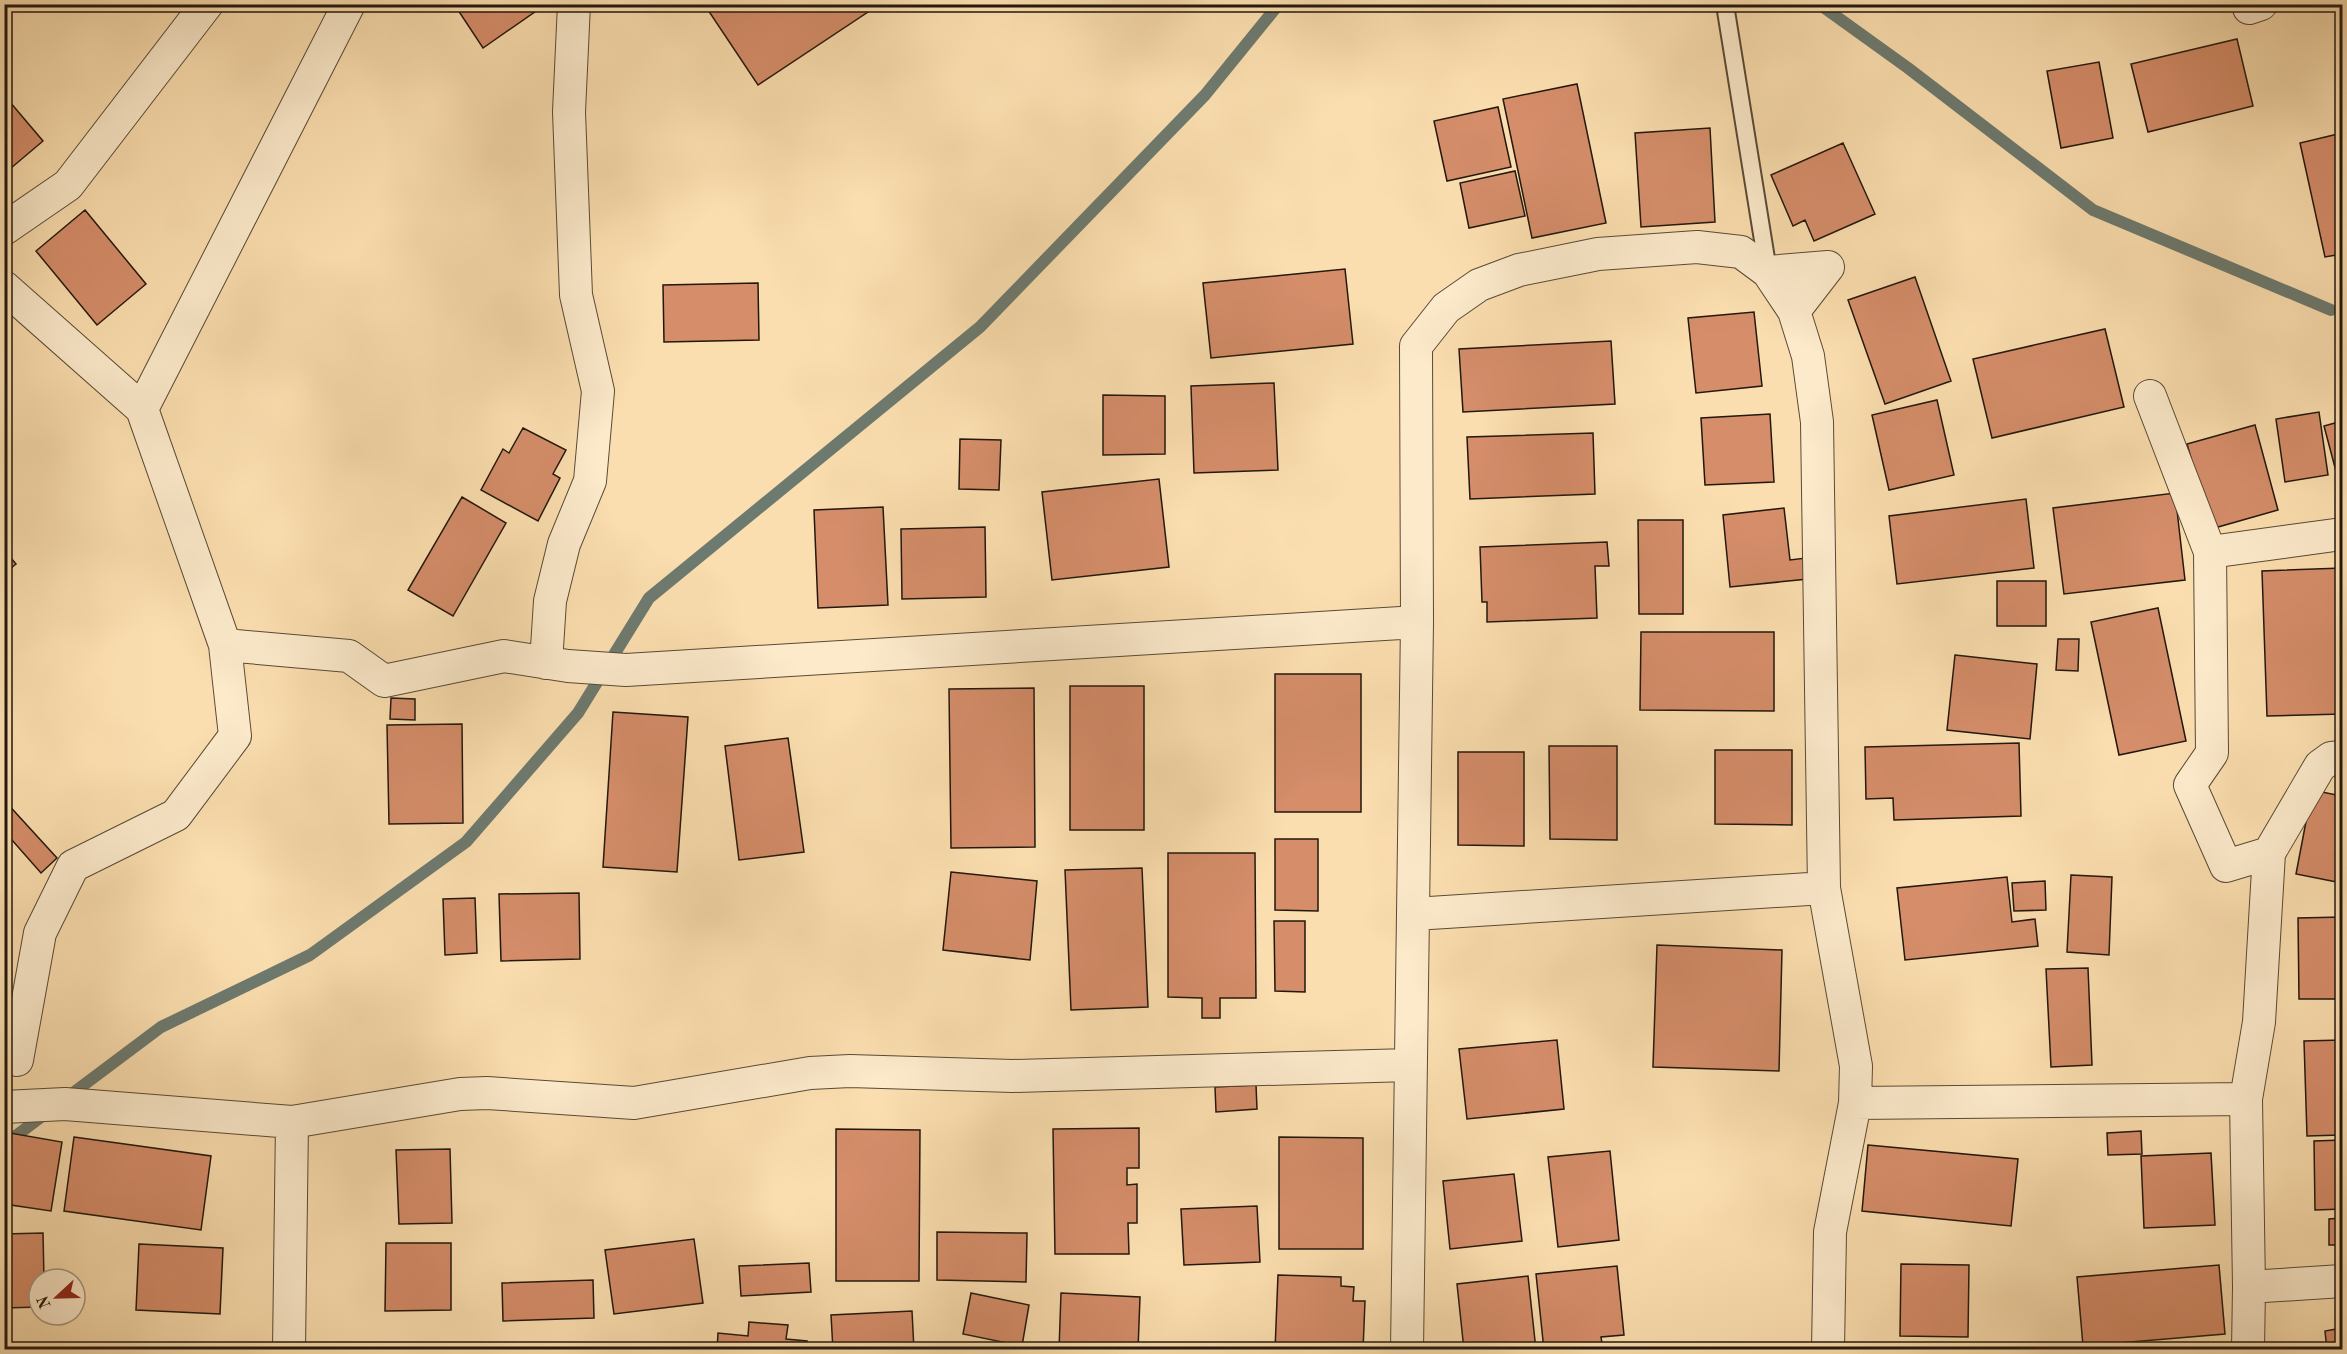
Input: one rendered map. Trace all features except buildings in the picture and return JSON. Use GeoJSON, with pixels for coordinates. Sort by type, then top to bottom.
{"type":"FeatureCollection","features":[{"type":"Feature","properties":{"kind":"street"},"geometry":{"type":"LineString","coordinates":[[4,229],[68,185],[207,4]]}},
{"type":"Feature","properties":{"kind":"street"},"geometry":{"type":"LineString","coordinates":[[142,409],[349,4]]}},
{"type":"Feature","properties":{"kind":"street"},"geometry":{"type":"LineString","coordinates":[[546,663],[550,601],[564,544],[590,481],[598,391],[576,295],[569,112],[574,4]]}},
{"type":"Feature","properties":{"kind":"street"},"geometry":{"type":"LineString","coordinates":[[1407,1350],[1417,622],[1416,346],[1446,308],[1479,285],[1519,270],[1598,254],[1697,247],[1741,252],[1768,272],[1794,311],[1808,356],[1817,422],[1824,888],[1856,1066],[1855,1103],[1830,1232],[1828,1350]]}},
{"type":"Feature","properties":{"kind":"street"},"geometry":{"type":"LineString","coordinates":[[1768,272],[1828,267],[1794,311]]}},
{"type":"Feature","properties":{"kind":"street"},"geometry":{"type":"LineString","coordinates":[[4,287],[142,409],[225,645],[235,736],[176,815],[73,866],[40,933],[17,1060]]}},
{"type":"Feature","properties":{"kind":"street"},"geometry":{"type":"LineString","coordinates":[[2150,396],[2210,552],[2212,753],[2190,785],[2226,866],[2269,853]]}},
{"type":"Feature","properties":{"kind":"street"},"geometry":{"type":"LineString","coordinates":[[2210,552],[2343,534]]}},
{"type":"Feature","properties":{"kind":"street"},"geometry":{"type":"LineString","coordinates":[[225,645],[349,656],[384,681],[504,656],[546,663],[626,670],[1417,622]]}},
{"type":"Feature","properties":{"kind":"street"},"geometry":{"type":"LineString","coordinates":[[2248,1350],[2246,1099],[2259,1022],[2269,853],[2320,766],[2331,758],[2343,757]]}},
{"type":"Feature","properties":{"kind":"street"},"geometry":{"type":"LineString","coordinates":[[1414,914],[1824,888]]}},
{"type":"Feature","properties":{"kind":"street"},"geometry":{"type":"LineString","coordinates":[[4,1107],[65,1104],[292,1122],[460,1094],[634,1103],[810,1073],[850,1071],[1013,1076],[1410,1065]]}},
{"type":"Feature","properties":{"kind":"street"},"geometry":{"type":"LineString","coordinates":[[1855,1103],[2246,1099]]}},
{"type":"Feature","properties":{"kind":"street"},"geometry":{"type":"LineString","coordinates":[[289,1350],[292,1122]]}},
{"type":"Feature","properties":{"kind":"street"},"geometry":{"type":"LineString","coordinates":[[2249,1287],[2343,1281]]}},
{"type":"Feature","properties":{"kind":"lane"},"geometry":{"type":"LineString","coordinates":[[1727,4],[1726,11],[1768,272]]}},
{"type":"Feature","properties":{"kind":"waterway"},"geometry":{"type":"LineString","coordinates":[[65,1099],[161,1027],[310,955],[466,842],[578,713],[649,598],[980,327],[1205,95],[1279,4]]}},
{"type":"Feature","properties":{"kind":"waterway"},"geometry":{"type":"LineString","coordinates":[[1819,4],[1908,68],[2093,210],[2331,310]]}},
{"type":"Feature","properties":{"kind":"waterway"},"geometry":{"type":"LineString","coordinates":[[5,1144],[49,1111]]}}]}
